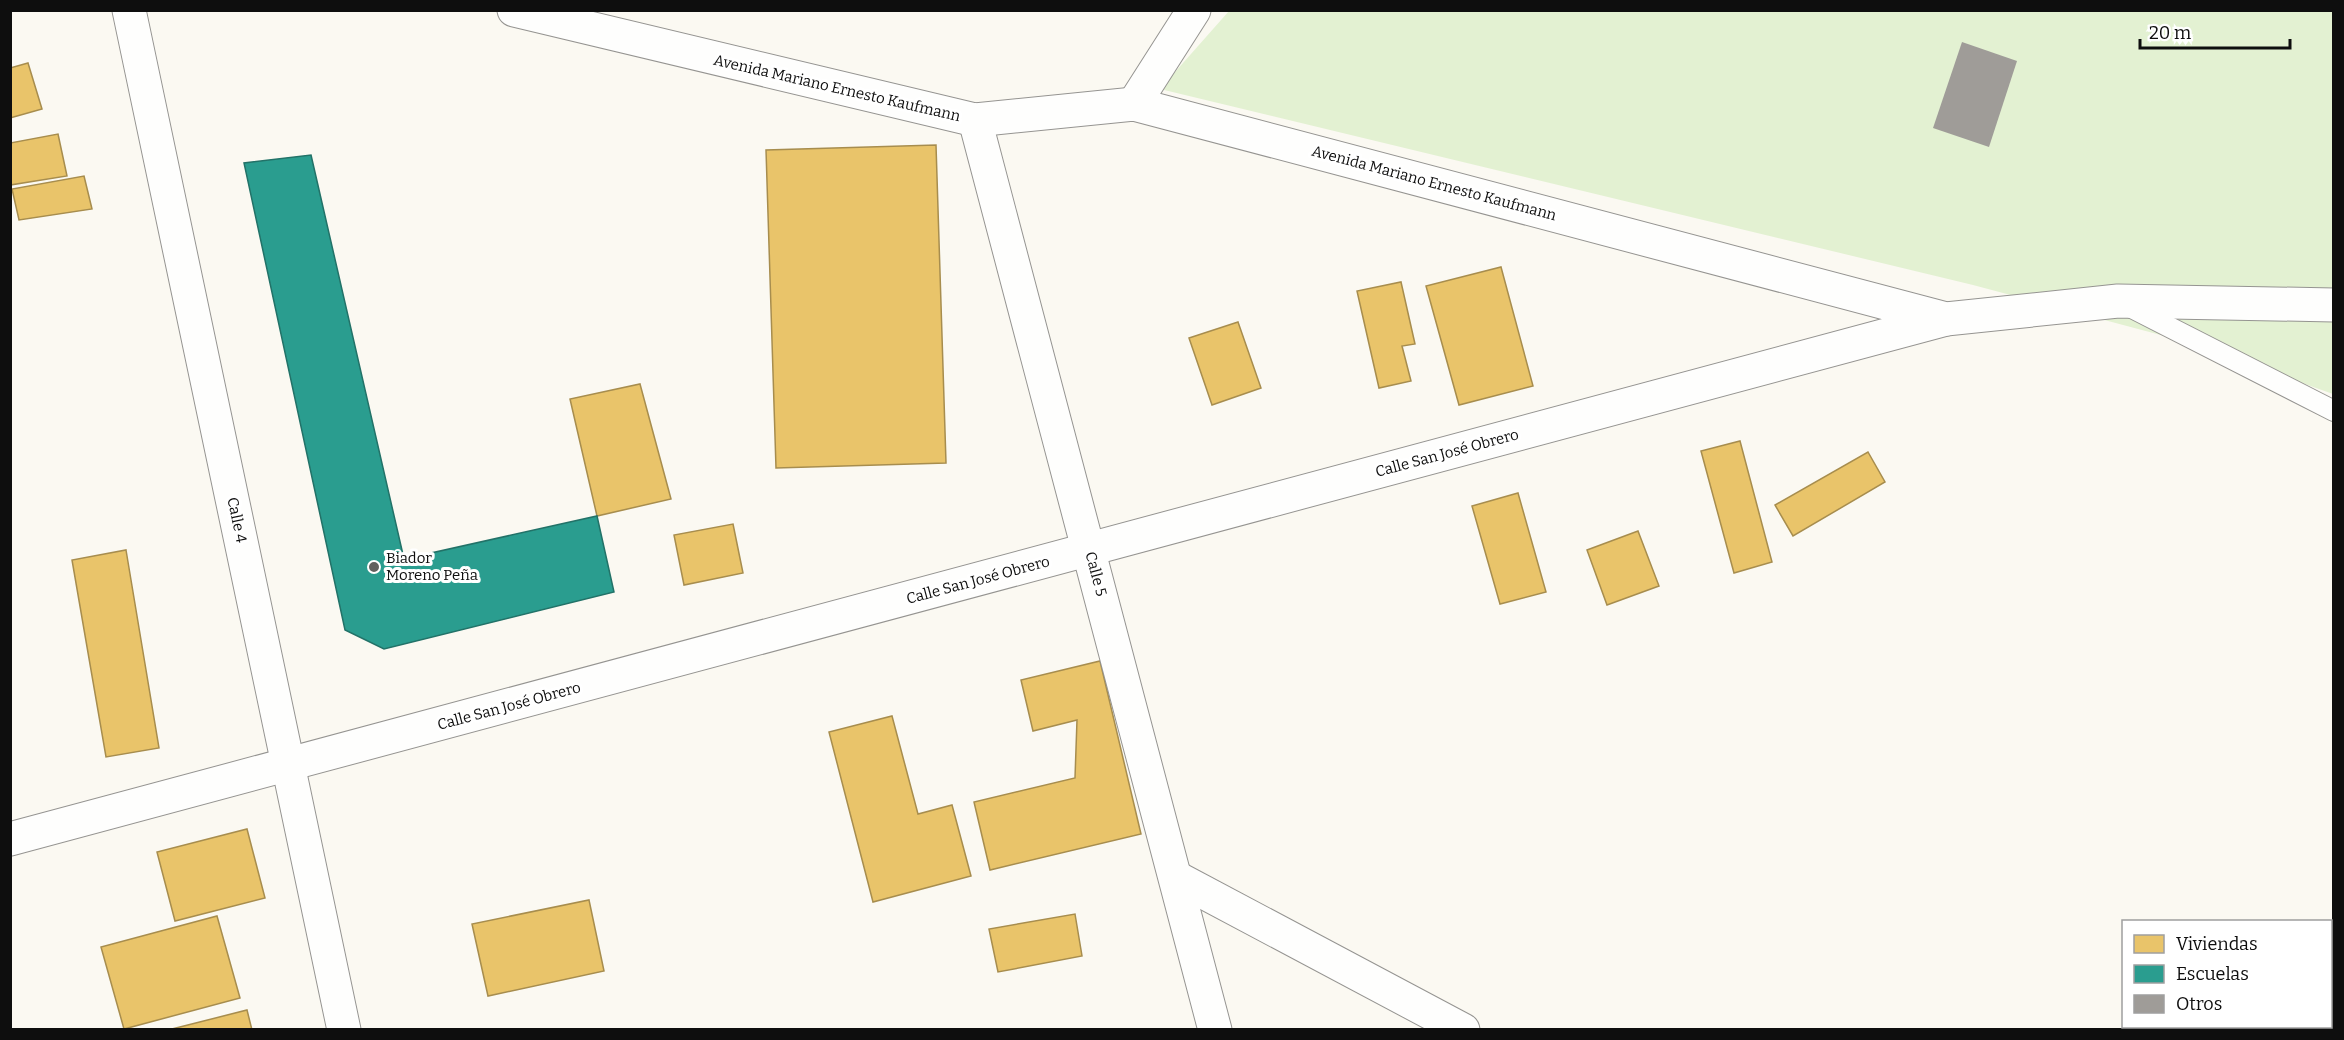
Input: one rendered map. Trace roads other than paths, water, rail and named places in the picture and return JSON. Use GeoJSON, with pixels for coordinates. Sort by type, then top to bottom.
{"type":"FeatureCollection","features":[{"type":"Feature","properties":{"kind":"street","name":"Calle 4"},"geometry":{"type":"LineString","coordinates":[[129,10],[344,1029]]}},
{"type":"Feature","properties":{"kind":"street","name":"Avenida Mariano Ernesto Kaufmann"},"geometry":{"type":"LineString","coordinates":[[514,10],[975,120],[1134,104],[1946,319],[2118,301],[2334,304]]}},
{"type":"Feature","properties":{"kind":"street"},"geometry":{"type":"LineString","coordinates":[[1134,104],[1194,10]]}},
{"type":"Feature","properties":{"kind":"street","name":"Calle 5"},"geometry":{"type":"LineString","coordinates":[[975,120],[1177,878],[1215,1029]]}},
{"type":"Feature","properties":{"kind":"street","name":"Calle San José Obrero"},"geometry":{"type":"LineString","coordinates":[[10,839],[1946,319]]}},
{"type":"Feature","properties":{"kind":"street"},"geometry":{"type":"LineString","coordinates":[[1177,878],[1463,1029]]}},
{"type":"Feature","properties":{"kind":"lane"},"geometry":{"type":"LineString","coordinates":[[2118,301],[2334,411]]}},
{"type":"Feature","properties":{"kind":"place","name":"Biador Moreno Peña"},"geometry":{"type":"Point","coordinates":[374,567]}}]}
